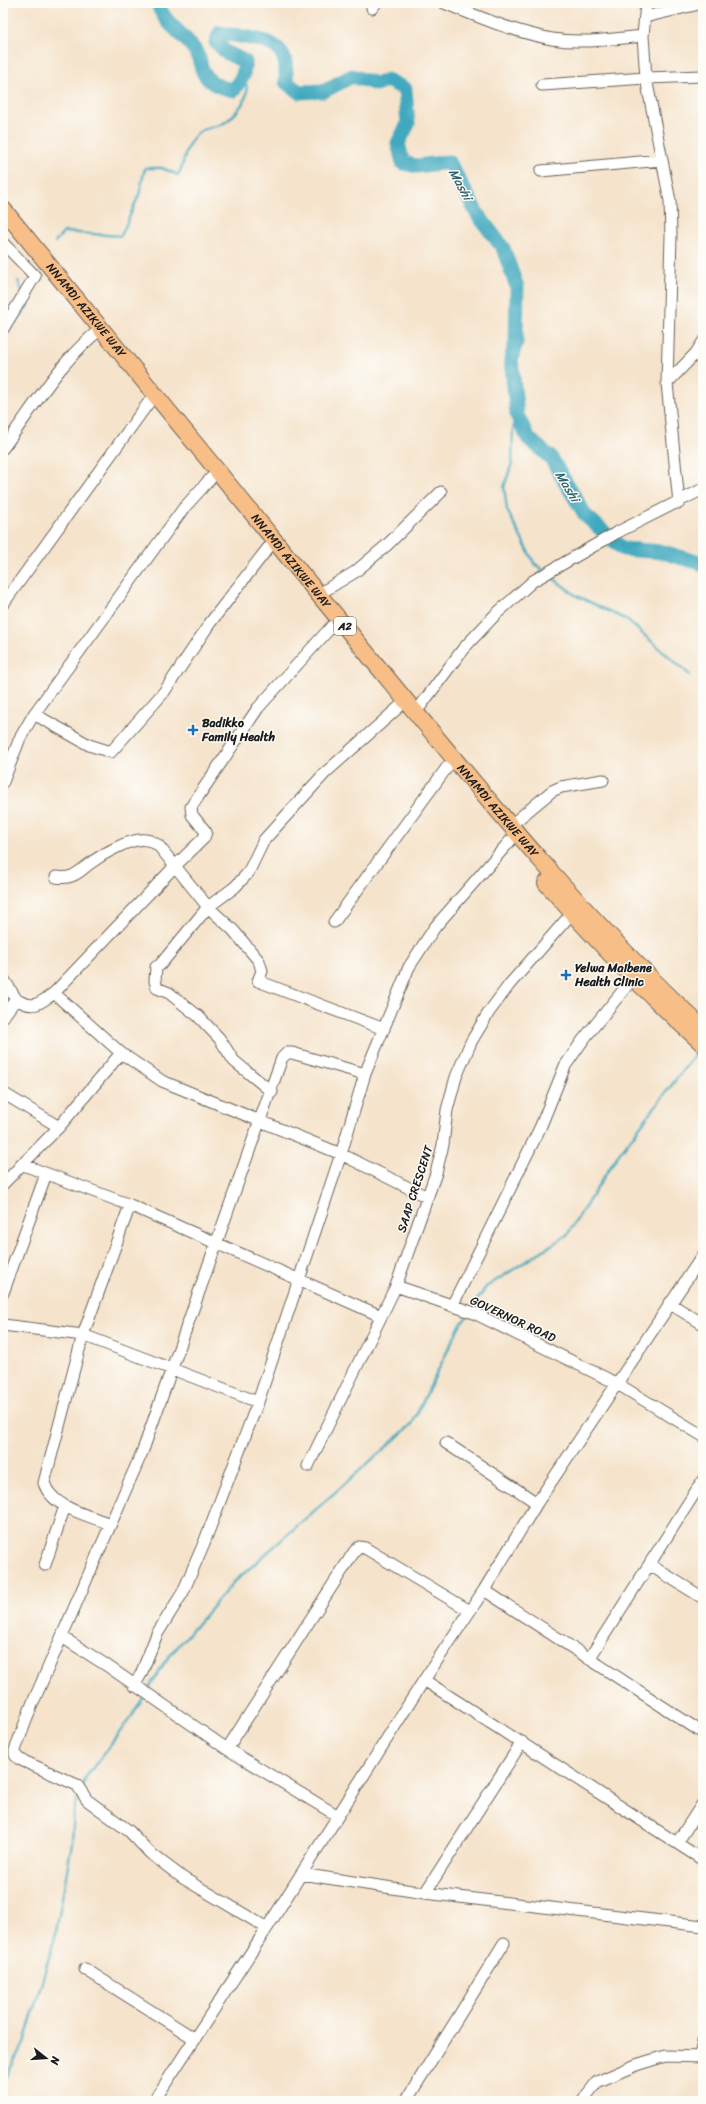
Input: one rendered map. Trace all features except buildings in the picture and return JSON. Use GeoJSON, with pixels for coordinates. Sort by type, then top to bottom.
{"type":"FeatureCollection","features":[{"type":"Feature","properties":{"kind":"highway","name":"NNAMDI AZIKWE WAY"},"geometry":{"type":"LineString","coordinates":[[3,210],[149,402],[448,766],[510,833],[634,960],[703,1028]]}},
{"type":"Feature","properties":{"kind":"highway","name":"NNAMDI AZIKWE WAY"},"geometry":{"type":"LineString","coordinates":[[3,226],[97,332],[319,594],[416,712],[572,914],[634,978],[703,1044]]}},
{"type":"Feature","properties":{"kind":"street"},"geometry":{"type":"LineString","coordinates":[[444,3],[508,29],[553,39],[597,41],[644,36]]}},
{"type":"Feature","properties":{"kind":"street"},"geometry":{"type":"LineString","coordinates":[[646,3],[644,36],[646,78],[670,201],[672,235],[667,383],[679,502]]}},
{"type":"Feature","properties":{"kind":"street"},"geometry":{"type":"LineString","coordinates":[[645,17],[703,3]]}},
{"type":"Feature","properties":{"kind":"street"},"geometry":{"type":"LineString","coordinates":[[542,85],[703,76]]}},
{"type":"Feature","properties":{"kind":"street"},"geometry":{"type":"LineString","coordinates":[[541,171],[662,160]]}},
{"type":"Feature","properties":{"kind":"street"},"geometry":{"type":"LineString","coordinates":[[3,243],[35,276],[3,329]]}},
{"type":"Feature","properties":{"kind":"street"},"geometry":{"type":"LineString","coordinates":[[3,448],[63,368],[97,332]]}},
{"type":"Feature","properties":{"kind":"street"},"geometry":{"type":"LineString","coordinates":[[667,383],[696,353],[703,342]]}},
{"type":"Feature","properties":{"kind":"street"},"geometry":{"type":"LineString","coordinates":[[3,604],[149,402]]}},
{"type":"Feature","properties":{"kind":"street"},"geometry":{"type":"LineString","coordinates":[[3,782],[6,769],[20,738],[34,714],[183,509],[211,478]]}},
{"type":"Feature","properties":{"kind":"street"},"geometry":{"type":"LineString","coordinates":[[416,712],[463,649],[495,615],[533,581],[616,533],[703,489]]}},
{"type":"Feature","properties":{"kind":"street"},"geometry":{"type":"LineString","coordinates":[[319,594],[355,572],[387,545],[441,492]]}},
{"type":"Feature","properties":{"kind":"street"},"geometry":{"type":"LineString","coordinates":[[34,714],[89,745],[111,752],[164,692],[210,623],[268,548]]}},
{"type":"Feature","properties":{"kind":"street"},"geometry":{"type":"LineString","coordinates":[[3,978],[16,999],[27,1006],[36,1005],[54,993],[206,835],[206,832],[192,815],[191,807],[258,708],[332,626]]}},
{"type":"Feature","properties":{"kind":"street"},"geometry":{"type":"LineString","coordinates":[[272,1092],[234,1061],[219,1038],[198,1016],[169,993],[157,988],[155,981],[156,967],[160,965],[208,907],[235,887],[248,873],[264,840],[325,773],[399,707]]}},
{"type":"Feature","properties":{"kind":"street"},"geometry":{"type":"LineString","coordinates":[[334,922],[448,766]]}},
{"type":"Feature","properties":{"kind":"street"},"geometry":{"type":"LineString","coordinates":[[136,1687],[157,1634],[183,1592],[204,1543],[258,1402],[298,1278],[341,1154],[365,1074],[409,967],[435,927],[510,833],[552,791],[561,787],[603,780]]}},
{"type":"Feature","properties":{"kind":"street"},"geometry":{"type":"LineString","coordinates":[[56,877],[62,878],[79,874],[92,862],[132,840],[146,840],[158,845],[208,907],[233,930],[259,961],[262,971],[258,981],[384,1030]]}},
{"type":"Feature","properties":{"kind":"street","name":"SAAP CRESCENT"},"geometry":{"type":"LineString","coordinates":[[308,1466],[332,1413],[396,1286],[441,1152],[447,1110],[456,1077],[471,1042],[489,1012],[509,985],[572,914]]}},
{"type":"Feature","properties":{"kind":"street"},"geometry":{"type":"LineString","coordinates":[[463,1309],[565,1066],[583,1040],[634,978]]}},
{"type":"Feature","properties":{"kind":"street"},"geometry":{"type":"LineString","coordinates":[[54,993],[121,1053],[162,1081],[341,1154],[427,1197]]}},
{"type":"Feature","properties":{"kind":"street"},"geometry":{"type":"LineString","coordinates":[[3,1017],[16,999]]}},
{"type":"Feature","properties":{"kind":"street"},"geometry":{"type":"LineString","coordinates":[[3,1184],[59,1127],[121,1053]]}},
{"type":"Feature","properties":{"kind":"street"},"geometry":{"type":"LineString","coordinates":[[268,1928],[182,1878],[150,1854],[129,1832],[87,1800],[77,1785],[19,1759],[14,1755],[31,1707],[143,1450],[215,1242],[272,1092],[282,1058],[287,1053],[365,1074]]}},
{"type":"Feature","properties":{"kind":"street"},"geometry":{"type":"LineString","coordinates":[[3,1093],[59,1127]]}},
{"type":"Feature","properties":{"kind":"street"},"geometry":{"type":"LineString","coordinates":[[21,1164],[130,1206],[298,1278],[381,1316]]}},
{"type":"Feature","properties":{"kind":"street"},"geometry":{"type":"LineString","coordinates":[[3,1293],[46,1174]]}},
{"type":"Feature","properties":{"kind":"street"},"geometry":{"type":"LineString","coordinates":[[110,1524],[65,1506],[47,1492],[44,1483],[83,1335],[130,1206]]}},
{"type":"Feature","properties":{"kind":"street"},"geometry":{"type":"LineString","coordinates":[[154,2101],[268,1928],[424,1680],[484,1590],[537,1503],[703,1255]]}},
{"type":"Feature","properties":{"kind":"street","name":"GOVERNOR ROAD"},"geometry":{"type":"LineString","coordinates":[[396,1286],[463,1309],[616,1384],[703,1436]]}},
{"type":"Feature","properties":{"kind":"street"},"geometry":{"type":"LineString","coordinates":[[670,1303],[703,1324]]}},
{"type":"Feature","properties":{"kind":"street"},"geometry":{"type":"LineString","coordinates":[[3,1325],[83,1335],[258,1402]]}},
{"type":"Feature","properties":{"kind":"street"},"geometry":{"type":"LineString","coordinates":[[446,1443],[537,1503]]}},
{"type":"Feature","properties":{"kind":"street"},"geometry":{"type":"LineString","coordinates":[[589,1659],[703,1480]]}},
{"type":"Feature","properties":{"kind":"street"},"geometry":{"type":"LineString","coordinates":[[45,1565],[65,1506]]}},
{"type":"Feature","properties":{"kind":"street"},"geometry":{"type":"LineString","coordinates":[[227,1749],[349,1559],[359,1547],[365,1548],[470,1611]]}},
{"type":"Feature","properties":{"kind":"street"},"geometry":{"type":"LineString","coordinates":[[650,1565],[703,1598]]}},
{"type":"Feature","properties":{"kind":"street"},"geometry":{"type":"LineString","coordinates":[[484,1590],[703,1734]]}},
{"type":"Feature","properties":{"kind":"street"},"geometry":{"type":"LineString","coordinates":[[62,1637],[106,1665],[227,1749],[338,1816]]}},
{"type":"Feature","properties":{"kind":"street"},"geometry":{"type":"LineString","coordinates":[[424,1680],[703,1860]]}},
{"type":"Feature","properties":{"kind":"street"},"geometry":{"type":"LineString","coordinates":[[425,1893],[522,1742]]}},
{"type":"Feature","properties":{"kind":"street"},"geometry":{"type":"LineString","coordinates":[[677,1843],[703,1802]]}},
{"type":"Feature","properties":{"kind":"street"},"geometry":{"type":"LineString","coordinates":[[301,1874],[425,1893],[703,1926]]}},
{"type":"Feature","properties":{"kind":"street"},"geometry":{"type":"LineString","coordinates":[[406,2101],[504,1943]]}},
{"type":"Feature","properties":{"kind":"street"},"geometry":{"type":"LineString","coordinates":[[85,1969],[195,2039]]}},
{"type":"Feature","properties":{"kind":"street"},"geometry":{"type":"LineString","coordinates":[[582,2101],[597,2082],[636,2065],[665,2056],[701,2057],[703,2041]]}},
{"type":"Feature","properties":{"kind":"waterway","name":"Mashi"},"geometry":{"type":"LineString","coordinates":[[158,3],[165,18],[193,47],[205,75],[214,84],[221,87],[234,90],[243,75],[245,62],[226,52],[216,42],[220,33],[262,41],[276,47],[281,52],[284,59],[286,67],[286,82],[299,92],[324,91],[352,76],[376,84],[387,80],[405,89],[408,124],[398,143],[403,163],[417,166],[449,162],[478,215],[503,248],[517,287],[516,342],[511,359],[517,415],[528,438],[551,458],[586,516],[623,549],[663,552],[703,564]]}},
{"type":"Feature","properties":{"kind":"waterway"},"geometry":{"type":"LineString","coordinates":[[55,242],[64,232],[121,236],[139,195],[145,168],[162,168],[178,175],[190,142],[193,138],[204,129],[226,122],[242,105],[247,90],[243,75]]}},
{"type":"Feature","properties":{"kind":"waterway"},"geometry":{"type":"LineString","coordinates":[[18,281],[22,291]]}},
{"type":"Feature","properties":{"kind":"waterway"},"geometry":{"type":"LineString","coordinates":[[11,326],[23,314],[28,305],[26,299]]}},
{"type":"Feature","properties":{"kind":"waterway"},"geometry":{"type":"LineString","coordinates":[[517,415],[513,429],[512,463],[504,487],[507,510],[534,563],[544,571]]}},
{"type":"Feature","properties":{"kind":"waterway"},"geometry":{"type":"LineString","coordinates":[[549,575],[575,595],[627,620],[690,675]]}},
{"type":"Feature","properties":{"kind":"waterway"},"geometry":{"type":"LineString","coordinates":[[471,1310],[486,1287],[567,1235],[616,1158],[700,1048]]}},
{"type":"Feature","properties":{"kind":"waterway"},"geometry":{"type":"LineString","coordinates":[[147,1691],[166,1660],[233,1583],[412,1424],[458,1329],[468,1314]]}},
{"type":"Feature","properties":{"kind":"waterway"},"geometry":{"type":"LineString","coordinates":[[82,1786],[86,1777],[134,1713],[145,1695]]}},
{"type":"Feature","properties":{"kind":"waterway"},"geometry":{"type":"LineString","coordinates":[[3,2082],[24,2043],[55,1937],[72,1843],[74,1808],[79,1794]]}},
{"type":"Feature","properties":{"kind":"place","name":"Badikko Family Health"},"geometry":{"type":"Point","coordinates":[193,730]}},
{"type":"Feature","properties":{"kind":"place","name":"Yelwa Maibene Health Clinic"},"geometry":{"type":"Point","coordinates":[566,975]}}]}
